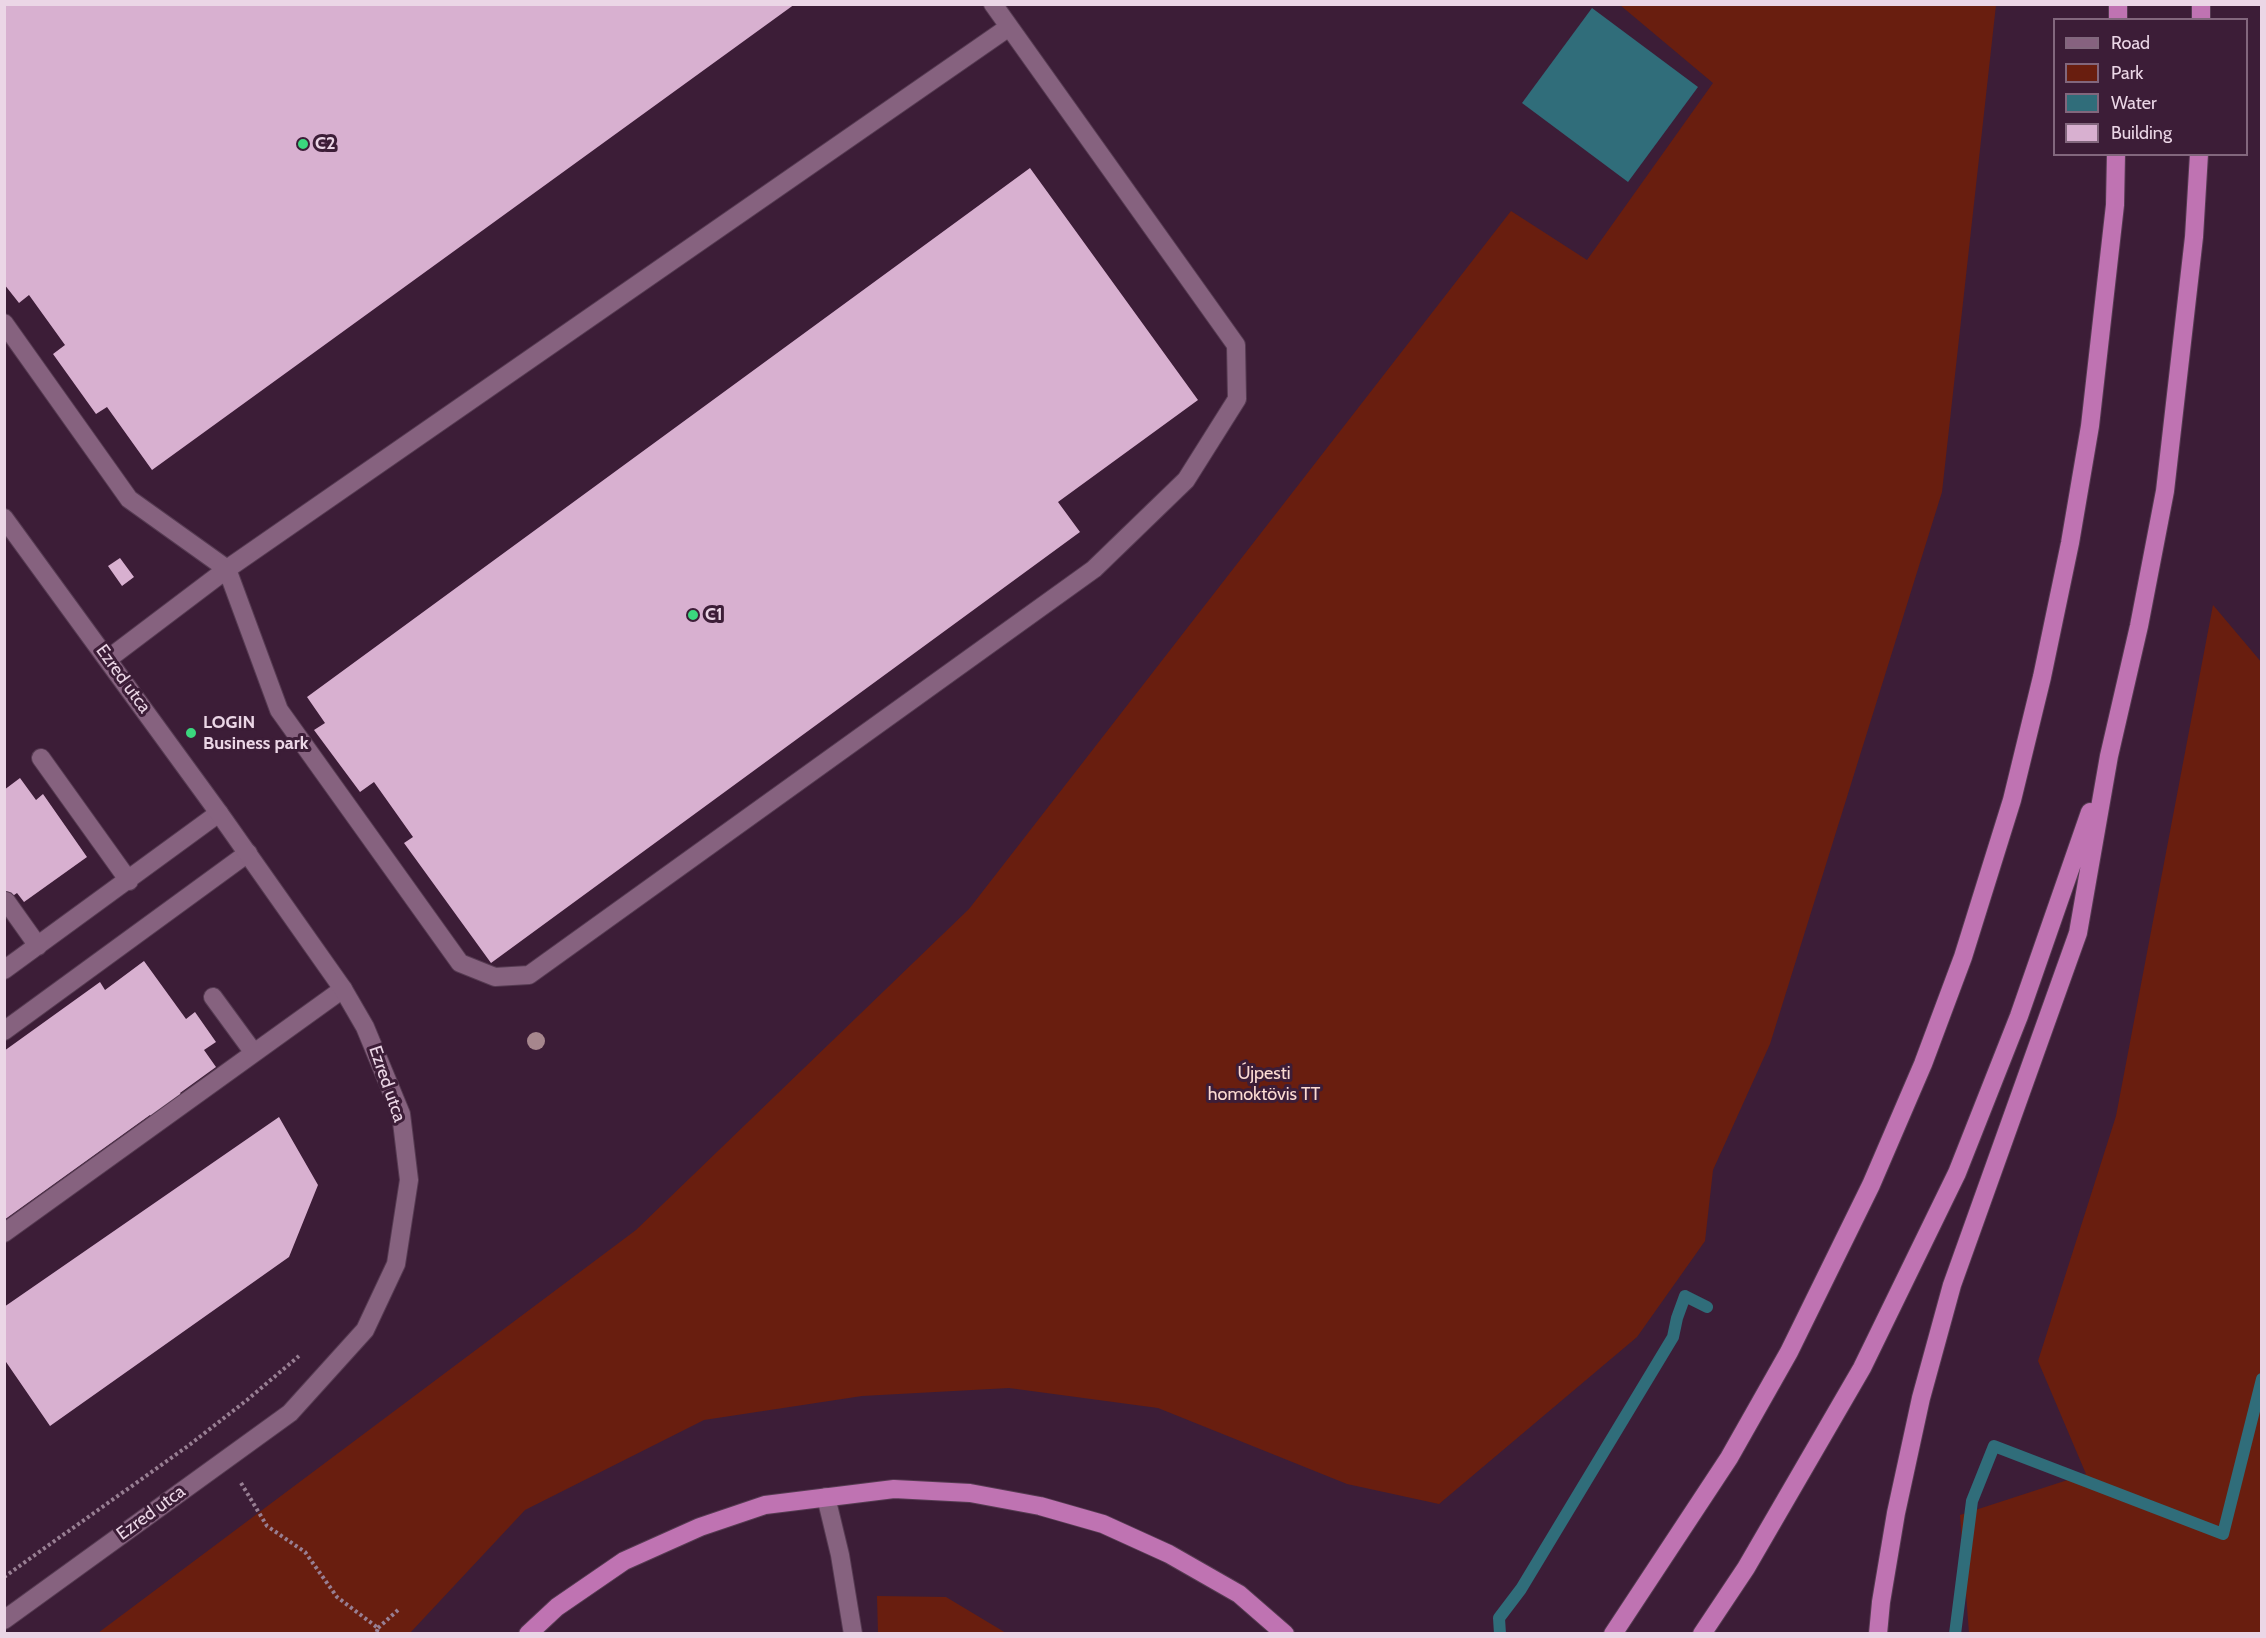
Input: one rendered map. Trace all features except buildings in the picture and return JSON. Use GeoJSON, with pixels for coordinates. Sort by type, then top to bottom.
{"type":"FeatureCollection","features":[{"type":"Feature","properties":{"kind":"highway"},"geometry":{"type":"LineString","coordinates":[[1613,1634],[1730,1458],[1789,1352],[1871,1185],[1923,1064],[1963,957],[2012,800],[2042,676],[2070,543],[2093,402],[2115,206],[2116,156]]}},
{"type":"Feature","properties":{"kind":"highway"},"geometry":{"type":"LineString","coordinates":[[1878,1634],[1896,1513],[1922,1398],[1952,1285],[2078,933],[2109,756],[2139,626],[2165,491],[2194,237],[2199,156]]}},
{"type":"Feature","properties":{"kind":"highway"},"geometry":{"type":"LineString","coordinates":[[1702,1634],[1746,1568],[1862,1368],[1957,1173],[2019,1016],[2109,756]]}},
{"type":"Feature","properties":{"kind":"highway"},"geometry":{"type":"LineString","coordinates":[[528,1634],[557,1607],[624,1561],[700,1527],[765,1505],[894,1489],[970,1493],[1040,1506],[1103,1524],[1169,1554],[1239,1594],[1284,1634]]}},
{"type":"Feature","properties":{"kind":"street"},"geometry":{"type":"LineString","coordinates":[[4,322],[129,499],[227,569],[279,710],[460,963],[495,977],[529,975],[1094,569],[1186,480],[1237,399],[1236,345],[993,4]]}},
{"type":"Feature","properties":{"kind":"street"},"geometry":{"type":"LineString","coordinates":[[108,658],[227,569],[1009,27]]}},
{"type":"Feature","properties":{"kind":"street","name":"Ezred utca"},"geometry":{"type":"LineString","coordinates":[[4,518],[248,853],[366,1027],[401,1114],[409,1180],[396,1264],[365,1330],[290,1413],[7,1613]]}},
{"type":"Feature","properties":{"kind":"street"},"geometry":{"type":"LineString","coordinates":[[41,758],[129,881]]}},
{"type":"Feature","properties":{"kind":"street"},"geometry":{"type":"LineString","coordinates":[[4,970],[129,881],[172,846],[219,813]]}},
{"type":"Feature","properties":{"kind":"street"},"geometry":{"type":"LineString","coordinates":[[4,1031],[248,853]]}},
{"type":"Feature","properties":{"kind":"street"},"geometry":{"type":"LineString","coordinates":[[6,901],[38,946]]}},
{"type":"Feature","properties":{"kind":"street"},"geometry":{"type":"LineString","coordinates":[[4,1233],[342,989]]}},
{"type":"Feature","properties":{"kind":"street"},"geometry":{"type":"LineString","coordinates":[[213,997],[254,1053]]}},
{"type":"Feature","properties":{"kind":"street"},"geometry":{"type":"LineString","coordinates":[[826,1497],[840,1555],[853,1634]]}},
{"type":"Feature","properties":{"kind":"path"},"geometry":{"type":"LineString","coordinates":[[228,1457],[267,1526],[304,1552],[337,1597],[378,1628]]}},
{"type":"Feature","properties":{"kind":"path"},"geometry":{"type":"LineString","coordinates":[[376,1634],[378,1628],[398,1610]]}},
{"type":"Feature","properties":{"kind":"green space","name":"Újpesti homoktövis TT"},"geometry":{"type":"Polygon","coordinates":[[[1620,5],[1996,5],[1942,492],[1770,1044],[1713,1170],[1705,1241],[1637,1337],[1439,1504],[1347,1484],[1158,1408],[1009,1388],[862,1396],[704,1420],[525,1510],[410,1633],[98,1633],[636,1230],[969,909],[1511,211],[1587,260],[1713,83],[1620,5]]]}},
{"type":"Feature","properties":{"kind":"green space"},"geometry":{"type":"Polygon","coordinates":[[[2213,605],[2262,663],[2261,1633],[1969,1633],[1960,1515],[2086,1474],[2038,1361],[2116,1116],[2213,605]]]}},
{"type":"Feature","properties":{"kind":"green space"},"geometry":{"type":"Polygon","coordinates":[[[877,1596],[946,1597],[1006,1633],[878,1633],[877,1596]]]}},
{"type":"Feature","properties":{"kind":"water"},"geometry":{"type":"Polygon","coordinates":[[[1592,8],[1698,87],[1628,182],[1522,103],[1592,8]]]}},
{"type":"Feature","properties":{"kind":"waterway"},"geometry":{"type":"LineString","coordinates":[[1500,1634],[1499,1618],[1521,1589],[1673,1337],[1685,1296],[1707,1307]]}},
{"type":"Feature","properties":{"kind":"waterway"},"geometry":{"type":"LineString","coordinates":[[1955,1634],[1972,1501],[1994,1446],[2223,1534],[2262,1379]]}},
{"type":"Feature","properties":{"kind":"place","name":"C2"},"geometry":{"type":"Point","coordinates":[303,144]}},
{"type":"Feature","properties":{"kind":"place","name":"C1"},"geometry":{"type":"Point","coordinates":[693,615]}},
{"type":"Feature","properties":{"kind":"place","name":"LOGIN Business park"},"geometry":{"type":"Point","coordinates":[191,733]}}]}
